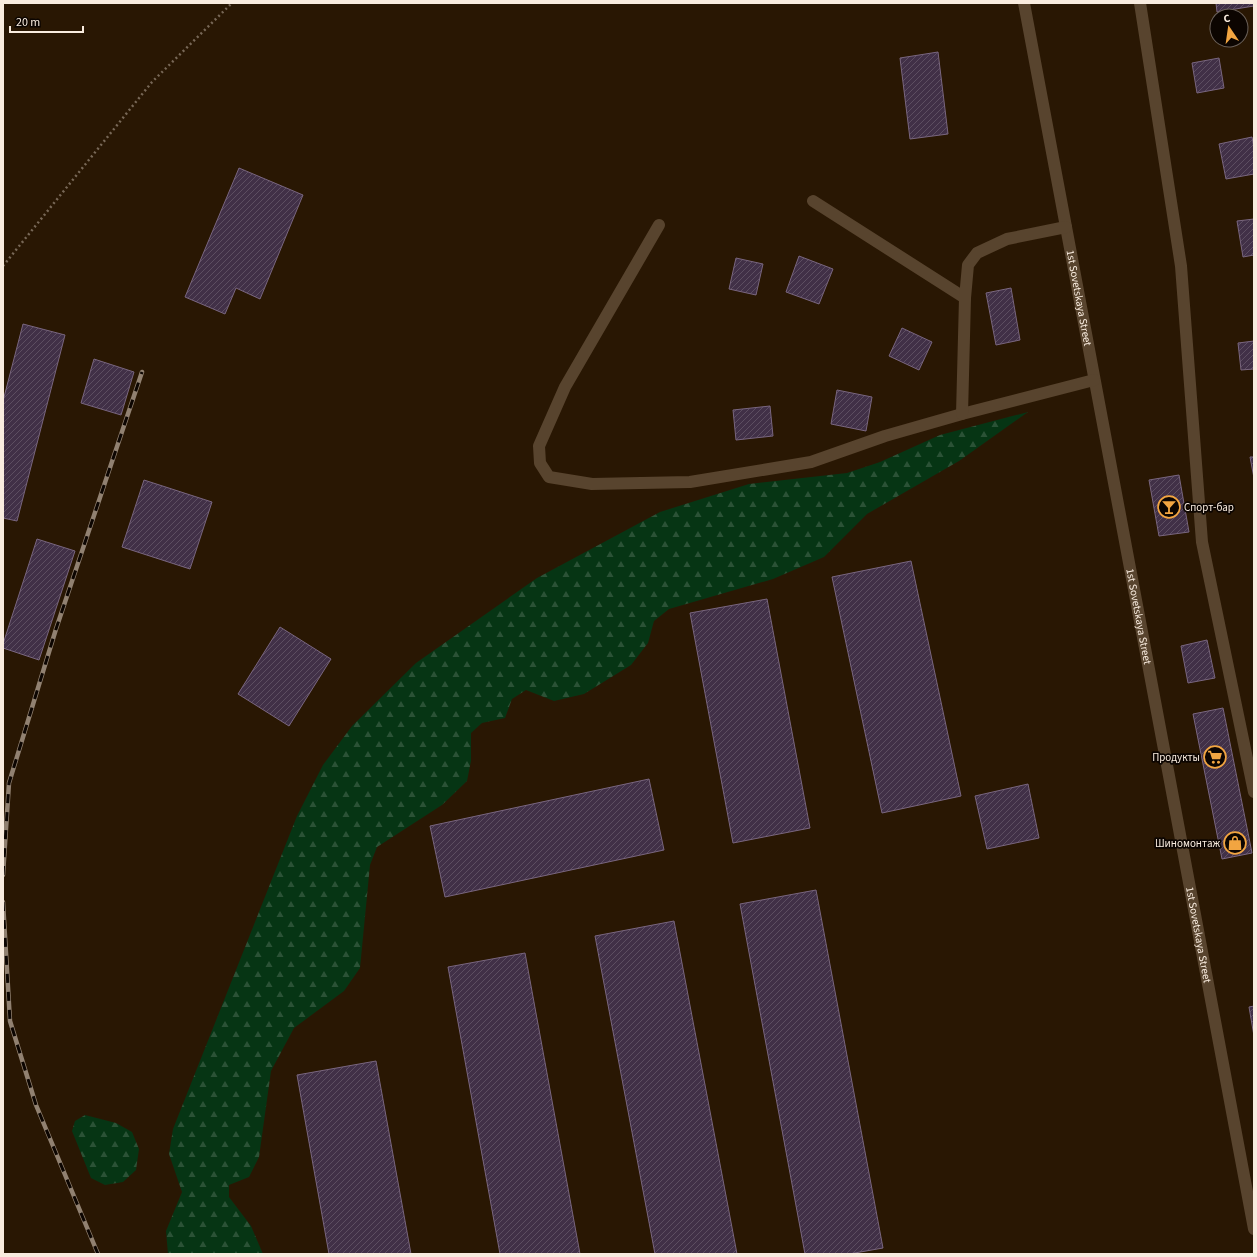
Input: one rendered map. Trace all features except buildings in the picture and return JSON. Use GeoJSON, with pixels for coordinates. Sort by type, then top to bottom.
{"type":"FeatureCollection","features":[{"type":"Feature","properties":{"kind":"street","name":"1st Sovetskaya Street"},"geometry":{"type":"LineString","coordinates":[[1024,3],[1254,1229]]}},
{"type":"Feature","properties":{"kind":"street"},"geometry":{"type":"LineString","coordinates":[[1140,3],[1181,266],[1202,542],[1254,792]]}},
{"type":"Feature","properties":{"kind":"street"},"geometry":{"type":"LineString","coordinates":[[813,201],[965,298]]}},
{"type":"Feature","properties":{"kind":"street"},"geometry":{"type":"LineString","coordinates":[[659,224],[565,387],[539,446],[540,463],[549,476],[592,484],[690,482],[811,462],[885,436],[962,414],[1094,380]]}},
{"type":"Feature","properties":{"kind":"street"},"geometry":{"type":"LineString","coordinates":[[962,414],[965,298],[968,265],[977,253],[1007,239],[1066,227]]}},
{"type":"Feature","properties":{"kind":"path"},"geometry":{"type":"LineString","coordinates":[[3,266],[152,82],[232,3]]}},
{"type":"Feature","properties":{"kind":"green space"},"geometry":{"type":"Polygon","coordinates":[[[1028,412],[959,461],[867,514],[824,557],[773,579],[669,609],[654,621],[648,643],[631,665],[584,694],[554,701],[526,690],[512,699],[505,718],[482,723],[471,733],[471,761],[467,781],[442,805],[377,847],[370,865],[360,968],[344,991],[294,1028],[271,1071],[259,1157],[249,1177],[229,1185],[229,1197],[251,1226],[263,1254],[168,1254],[166,1231],[182,1192],[169,1154],[173,1129],[297,816],[323,765],[352,726],[416,663],[537,578],[660,512],[749,484],[847,473],[880,462],[940,435],[1028,412]]]}},
{"type":"Feature","properties":{"kind":"green space"},"geometry":{"type":"Polygon","coordinates":[[[85,1115],[116,1123],[132,1132],[139,1149],[136,1170],[123,1182],[105,1185],[91,1178],[72,1131],[75,1121],[85,1115]]]}},
{"type":"Feature","properties":{"kind":"railway"},"geometry":{"type":"LineString","coordinates":[[3,875],[9,783],[56,629],[142,372]]}},
{"type":"Feature","properties":{"kind":"railway"},"geometry":{"type":"LineString","coordinates":[[3,902],[10,1021],[36,1105],[98,1254]]}},
{"type":"Feature","properties":{"kind":"place","name":"Спорт-бар"},"geometry":{"type":"Point","coordinates":[1169,507]}},
{"type":"Feature","properties":{"kind":"place","name":"Продукты"},"geometry":{"type":"Point","coordinates":[1215,757]}},
{"type":"Feature","properties":{"kind":"place","name":"Шиномонтаж"},"geometry":{"type":"Point","coordinates":[1235,843]}}]}
